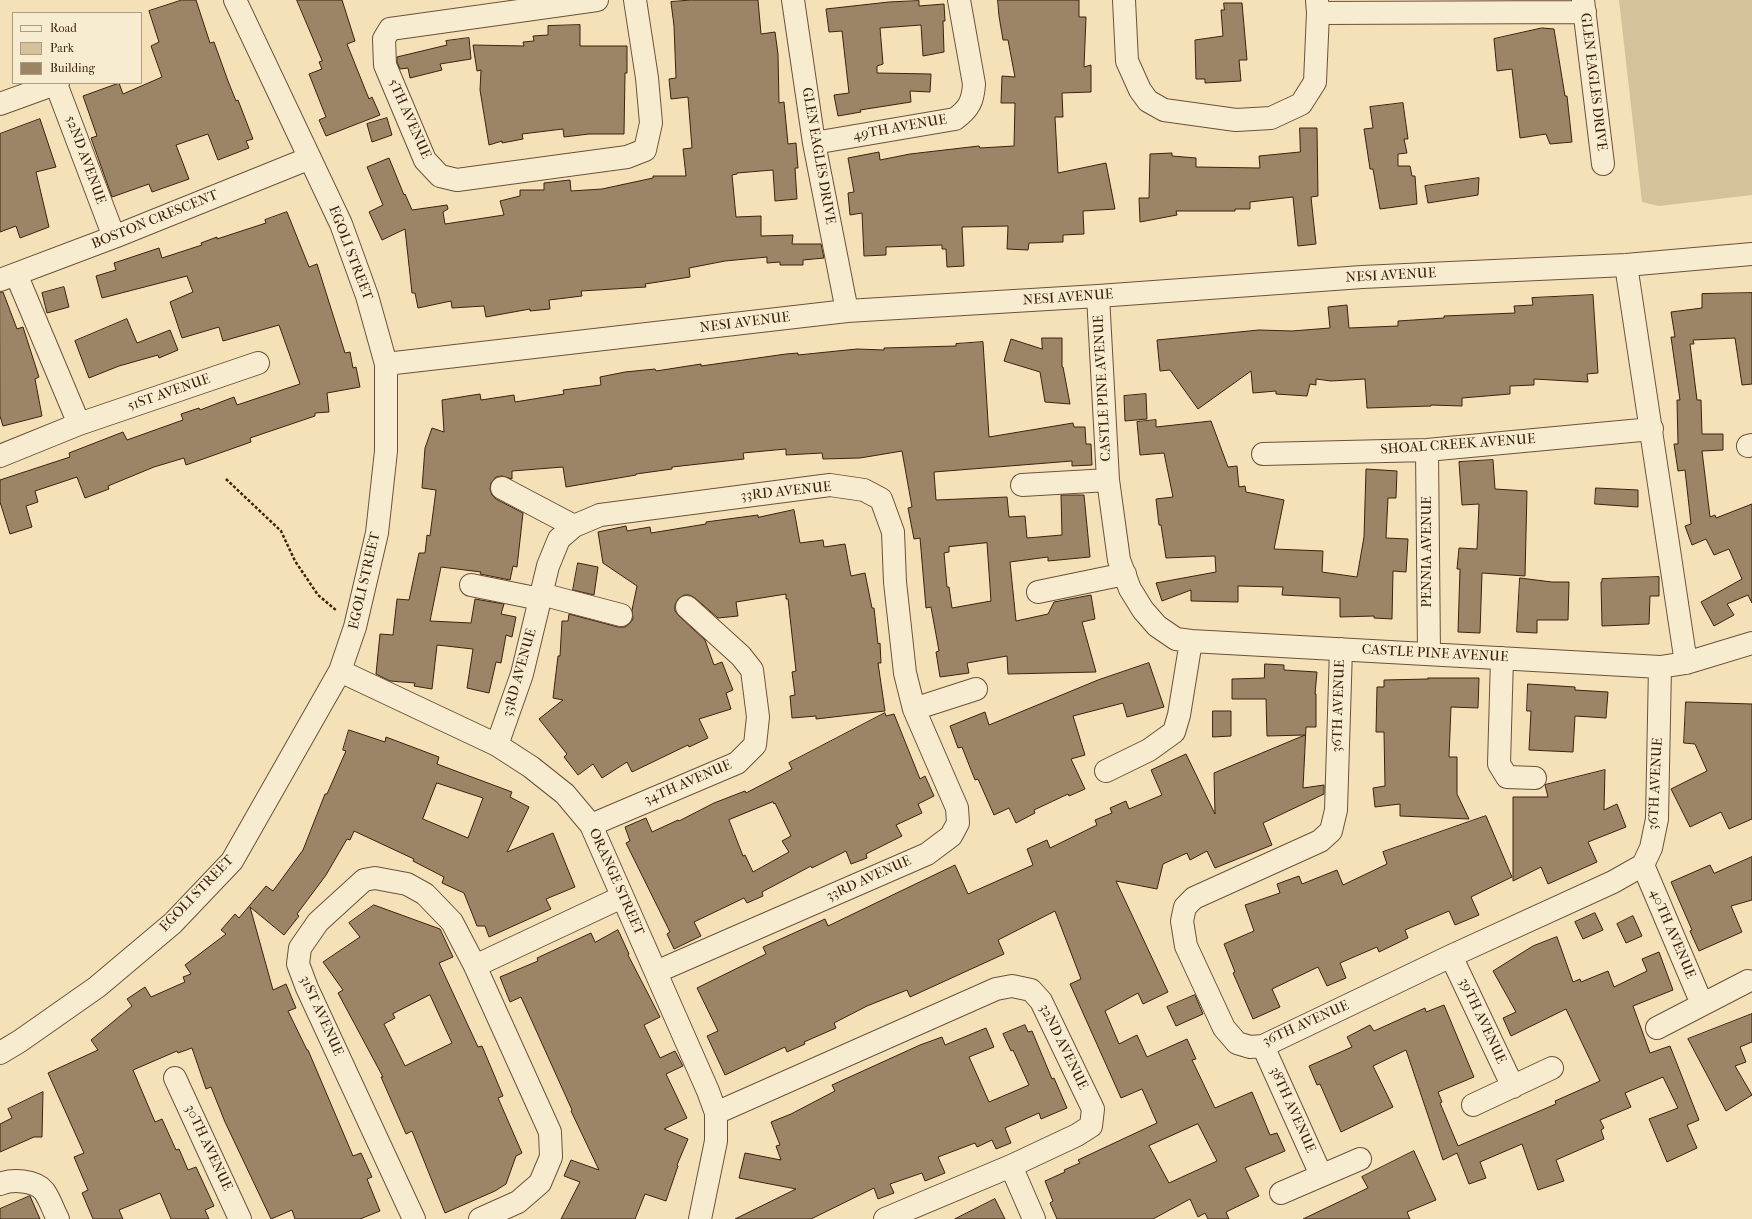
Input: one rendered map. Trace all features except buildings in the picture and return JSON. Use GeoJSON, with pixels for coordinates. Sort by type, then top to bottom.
{"type":"FeatureCollection","features":[{"type":"Feature","properties":{"kind":"street","name":"EGOLI STREET"},"geometry":{"type":"LineString","coordinates":[[0,1053],[20,1041],[97,987],[173,923],[232,861],[340,671],[355,627],[377,533],[386,451],[386,364],[367,296],[341,224],[235,0]]}},
{"type":"Feature","properties":{"kind":"street","name":"5TH AVENUE"},"geometry":{"type":"LineString","coordinates":[[597,0],[390,29],[386,33],[384,40],[385,65],[425,160],[440,176],[457,180],[627,157],[645,150],[651,123],[647,78],[635,0]]}},
{"type":"Feature","properties":{"kind":"street","name":"GLEN EAGLES DRIVE"},"geometry":{"type":"LineString","coordinates":[[793,0],[814,143],[846,311]]}},
{"type":"Feature","properties":{"kind":"street","name":"49TH AVENUE"},"geometry":{"type":"LineString","coordinates":[[814,143],[955,119],[967,109],[973,98],[974,84],[960,0]]}},
{"type":"Feature","properties":{"kind":"street"},"geometry":{"type":"LineString","coordinates":[[1124,0],[1128,60],[1140,90],[1148,101],[1164,110],[1236,120],[1271,118],[1301,104],[1315,82],[1317,6],[1584,6]]}},
{"type":"Feature","properties":{"kind":"street","name":"GLEN EAGLES DRIVE"},"geometry":{"type":"LineString","coordinates":[[1584,6],[1603,164]]}},
{"type":"Feature","properties":{"kind":"street","name":"52ND AVENUE"},"geometry":{"type":"LineString","coordinates":[[0,104],[54,84]]}},
{"type":"Feature","properties":{"kind":"street","name":"52ND AVENUE"},"geometry":{"type":"LineString","coordinates":[[57,84],[114,237]]}},
{"type":"Feature","properties":{"kind":"street","name":"BOSTON CRESCENT"},"geometry":{"type":"LineString","coordinates":[[8,277],[114,237],[310,158]]}},
{"type":"Feature","properties":{"kind":"street","name":"NESI AVENUE"},"geometry":{"type":"LineString","coordinates":[[386,364],[846,311],[1098,296],[1362,277],[1626,265],[1752,254]]}},
{"type":"Feature","properties":{"kind":"street"},"geometry":{"type":"LineString","coordinates":[[1626,265],[1652,428],[1686,664]]}},
{"type":"Feature","properties":{"kind":"street"},"geometry":{"type":"LineString","coordinates":[[8,277],[79,424]]}},
{"type":"Feature","properties":{"kind":"street","name":"CASTLE PINE AVENUE"},"geometry":{"type":"LineString","coordinates":[[1098,296],[1108,480],[1119,560],[1130,589],[1143,610],[1157,626],[1176,639],[1191,642],[1660,667],[1686,664],[1752,643]]}},
{"type":"Feature","properties":{"kind":"street","name":"51ST AVENUE"},"geometry":{"type":"LineString","coordinates":[[0,456],[79,424],[258,363]]}},
{"type":"Feature","properties":{"kind":"street","name":"SHOAL CREEK AVENUE"},"geometry":{"type":"LineString","coordinates":[[1264,454],[1427,450],[1652,428]]}},
{"type":"Feature","properties":{"kind":"street","name":"PENNIA AVENUE"},"geometry":{"type":"LineString","coordinates":[[1427,450],[1429,654]]}},
{"type":"Feature","properties":{"kind":"street","name":"CASTLE PINE AVENUE"},"geometry":{"type":"LineString","coordinates":[[1022,485],[1108,480]]}},
{"type":"Feature","properties":{"kind":"street","name":"33RD AVENUE"},"geometry":{"type":"LineString","coordinates":[[497,746],[522,674],[548,566],[559,538],[574,526],[600,515],[830,485],[864,490],[881,499],[892,532],[895,582],[905,673],[914,709],[957,808],[958,824],[952,836],[927,854],[656,972]]}},
{"type":"Feature","properties":{"kind":"street"},"geometry":{"type":"LineString","coordinates":[[502,488],[574,526]]}},
{"type":"Feature","properties":{"kind":"street"},"geometry":{"type":"LineString","coordinates":[[1038,592],[1125,574]]}},
{"type":"Feature","properties":{"kind":"street"},"geometry":{"type":"LineString","coordinates":[[471,585],[541,597],[622,615]]}},
{"type":"Feature","properties":{"kind":"street","name":"34TH AVENUE"},"geometry":{"type":"LineString","coordinates":[[591,825],[737,763],[755,745],[758,717],[752,670],[741,656],[687,607]]}},
{"type":"Feature","properties":{"kind":"street"},"geometry":{"type":"LineString","coordinates":[[1106,771],[1149,750],[1174,732],[1179,715],[1191,642]]}},
{"type":"Feature","properties":{"kind":"street","name":"36TH AVENUE"},"geometry":{"type":"LineString","coordinates":[[1341,649],[1336,810],[1332,831],[1320,842],[1194,898],[1186,907],[1182,921],[1186,946],[1224,1028],[1237,1043],[1250,1047],[1263,1046],[1452,956],[1613,882],[1643,865],[1651,848],[1657,819],[1660,667]]}},
{"type":"Feature","properties":{"kind":"street"},"geometry":{"type":"LineString","coordinates":[[1502,658],[1499,764],[1508,777],[1534,778]]}},
{"type":"Feature","properties":{"kind":"street","name":"ORANGE STREET"},"geometry":{"type":"LineString","coordinates":[[340,671],[497,746],[531,767],[565,794],[591,825],[708,1091],[716,1113],[716,1141],[700,1219]]}},
{"type":"Feature","properties":{"kind":"street"},"geometry":{"type":"LineString","coordinates":[[914,709],[976,689]]}},
{"type":"Feature","properties":{"kind":"street","name":"40TH AVENUE"},"geometry":{"type":"LineString","coordinates":[[1643,865],[1702,1004]]}},
{"type":"Feature","properties":{"kind":"street","name":"31ST AVENUE"},"geometry":{"type":"LineString","coordinates":[[414,1219],[307,988],[298,964],[300,948],[318,922],[364,880],[376,878],[407,884],[425,894],[452,922],[475,966],[550,1132],[551,1157],[540,1183],[518,1202],[480,1219]]}},
{"type":"Feature","properties":{"kind":"street"},"geometry":{"type":"LineString","coordinates":[[475,966],[622,897]]}},
{"type":"Feature","properties":{"kind":"street","name":"39TH AVENUE"},"geometry":{"type":"LineString","coordinates":[[1452,956],[1513,1087]]}},
{"type":"Feature","properties":{"kind":"street"},"geometry":{"type":"LineString","coordinates":[[1657,1028],[1748,981]]}},
{"type":"Feature","properties":{"kind":"street","name":"32ND AVENUE"},"geometry":{"type":"LineString","coordinates":[[716,1113],[996,989],[1012,986],[1031,990],[1041,1001],[1093,1109],[1091,1126],[1077,1135],[1011,1166],[885,1219]]}},
{"type":"Feature","properties":{"kind":"street","name":"38TH AVENUE"},"geometry":{"type":"LineString","coordinates":[[1263,1046],[1322,1175]]}},
{"type":"Feature","properties":{"kind":"street"},"geometry":{"type":"LineString","coordinates":[[1473,1105],[1552,1068]]}},
{"type":"Feature","properties":{"kind":"street","name":"30TH AVENUE"},"geometry":{"type":"LineString","coordinates":[[175,1078],[240,1219]]}},
{"type":"Feature","properties":{"kind":"street"},"geometry":{"type":"LineString","coordinates":[[1281,1193],[1360,1159]]}},
{"type":"Feature","properties":{"kind":"street"},"geometry":{"type":"LineString","coordinates":[[1011,1166],[1034,1219]]}},
{"type":"Feature","properties":{"kind":"street"},"geometry":{"type":"LineString","coordinates":[[0,1184],[6,1182],[25,1181],[43,1190],[58,1219]]}},
{"type":"Feature","properties":{"kind":"path"},"geometry":{"type":"LineString","coordinates":[[226,479],[281,531],[295,561],[318,595],[355,627]]}},
{"type":"Feature","properties":{"kind":"green space"},"geometry":{"type":"Polygon","coordinates":[[[1619,0],[1752,0],[1752,195],[1659,206],[1642,202],[1619,0]]]}}]}
